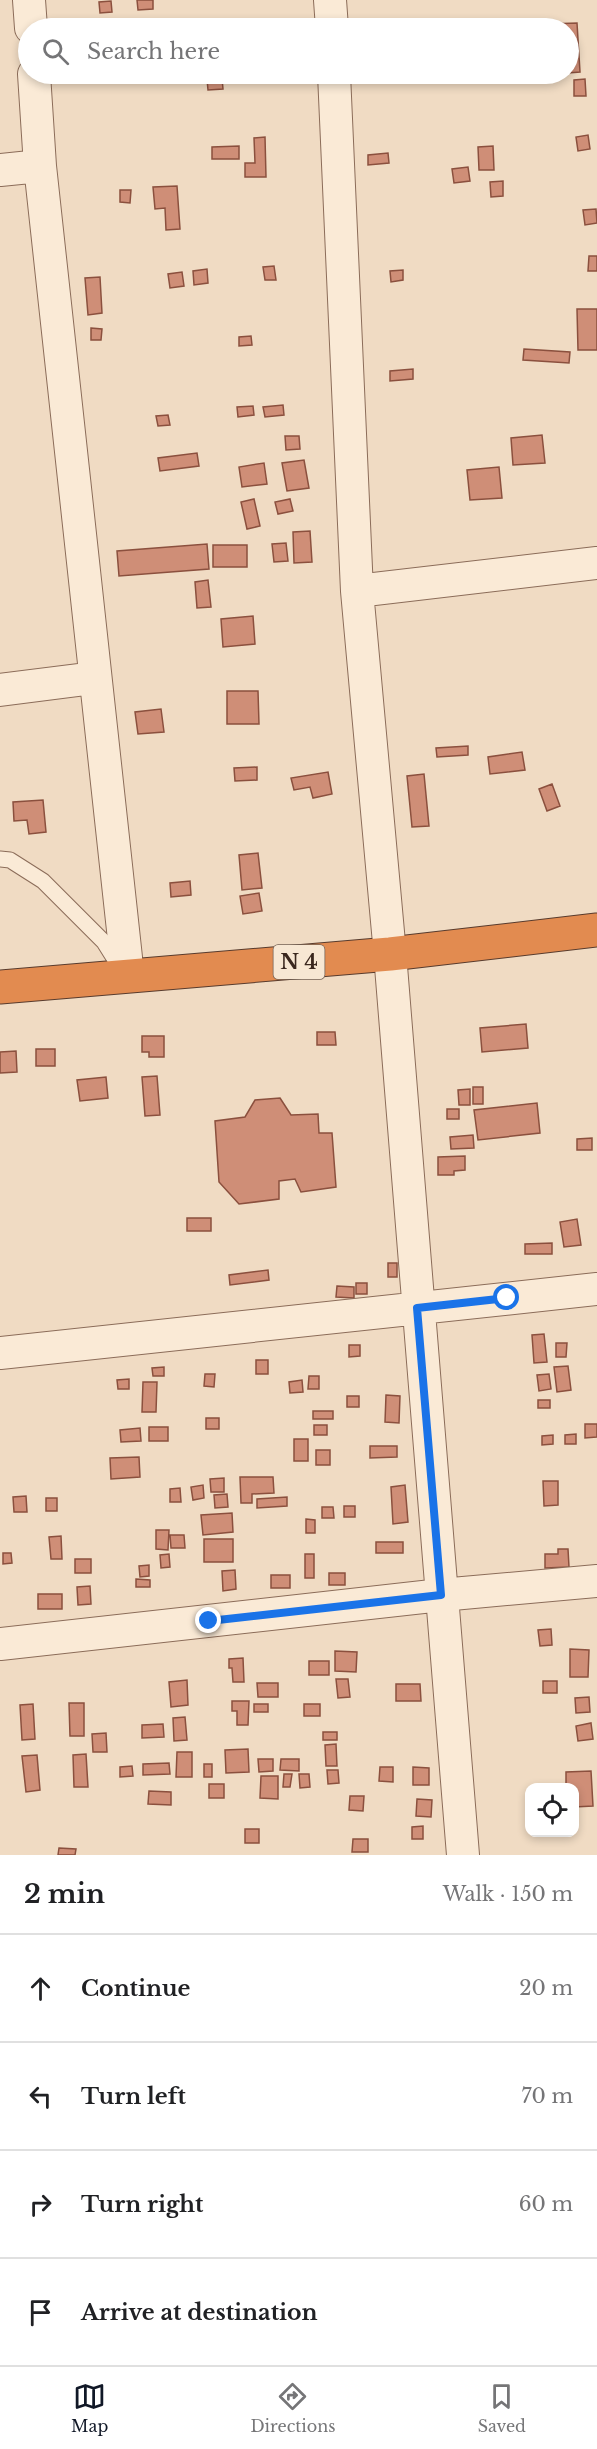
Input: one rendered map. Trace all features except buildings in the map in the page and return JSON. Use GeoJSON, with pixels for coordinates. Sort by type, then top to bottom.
{"type":"FeatureCollection","features":[{"type":"Feature","properties":{"kind":"highway","name":"N 4"},"geometry":{"type":"LineString","coordinates":[[0,987],[390,954],[597,930]]}},
{"type":"Feature","properties":{"kind":"street"},"geometry":{"type":"LineString","coordinates":[[29,0],[30,18]]}},
{"type":"Feature","properties":{"kind":"street"},"geometry":{"type":"LineString","coordinates":[[330,0],[331,18]]}},
{"type":"Feature","properties":{"kind":"street"},"geometry":{"type":"LineString","coordinates":[[35,84],[40,166],[127,976]]}},
{"type":"Feature","properties":{"kind":"street"},"geometry":{"type":"LineString","coordinates":[[334,84],[357,591],[390,954],[463,1855]]}},
{"type":"Feature","properties":{"kind":"street"},"geometry":{"type":"LineString","coordinates":[[0,170],[40,166]]}},
{"type":"Feature","properties":{"kind":"street"},"geometry":{"type":"LineString","coordinates":[[357,591],[597,563]]}},
{"type":"Feature","properties":{"kind":"street"},"geometry":{"type":"LineString","coordinates":[[0,690],[94,678]]}},
{"type":"Feature","properties":{"kind":"street"},"geometry":{"type":"LineString","coordinates":[[0,1353],[597,1289]]}},
{"type":"Feature","properties":{"kind":"street"},"geometry":{"type":"LineString","coordinates":[[0,1644],[441,1595],[597,1581]]}},
{"type":"Feature","properties":{"kind":"lane"},"geometry":{"type":"LineString","coordinates":[[0,859],[10,860],[43,881],[104,942],[127,976]]}},
{"type":"Feature","properties":{"kind":"route"},"geometry":{"type":"LineString","coordinates":[[209,1621],[441,1595],[417,1308],[507,1298]]}}]}
